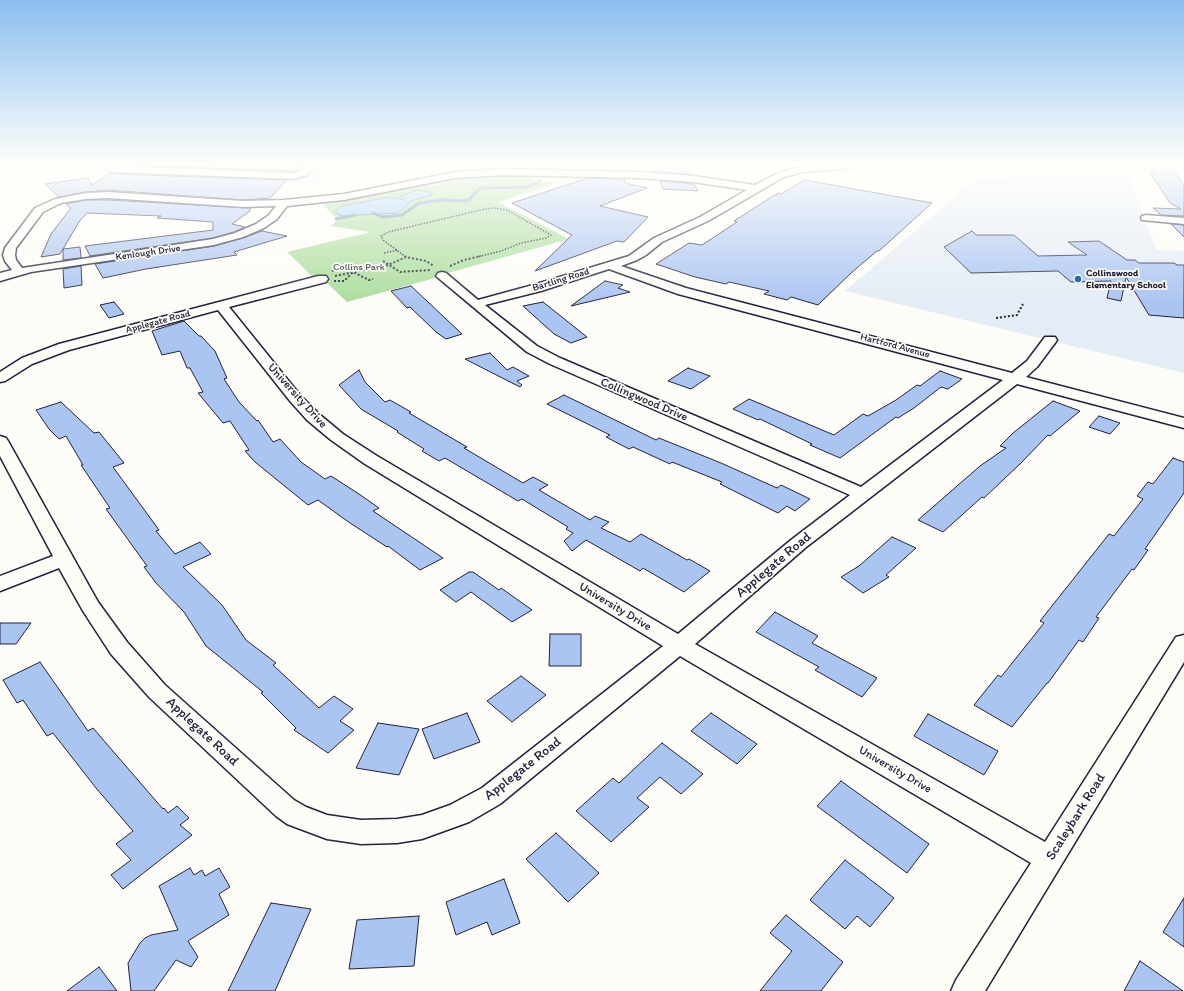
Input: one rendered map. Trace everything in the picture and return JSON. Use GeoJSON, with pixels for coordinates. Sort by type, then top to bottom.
{"type":"FeatureCollection","features":[{"type":"Feature","properties":{"kind":"street"},"geometry":{"type":"LineString","coordinates":[[19,272],[11,261],[9,254],[11,248],[38,211]]}},
{"type":"Feature","properties":{"kind":"street","name":"Kenlough Drive"},"geometry":{"type":"LineString","coordinates":[[0,277],[19,272],[214,242],[239,235],[260,226],[273,218],[278,211]]}},
{"type":"Feature","properties":{"kind":"street","name":"Bartling Road"},"geometry":{"type":"LineString","coordinates":[[476,304],[537,288],[633,258],[658,240],[704,219],[717,211]]}},
{"type":"Feature","properties":{"kind":"street"},"geometry":{"type":"LineString","coordinates":[[1146,218],[1184,221]]}},
{"type":"Feature","properties":{"kind":"street","name":"Hartford Avenue"},"geometry":{"type":"LineString","coordinates":[[608,265],[682,291],[1184,422]]}},
{"type":"Feature","properties":{"kind":"street","name":"Collingwood Drive"},"geometry":{"type":"LineString","coordinates":[[437,272],[514,336],[532,349],[555,361],[863,494]]}},
{"type":"Feature","properties":{"kind":"street","name":"Applegate Road"},"geometry":{"type":"LineString","coordinates":[[0,378],[27,361],[64,347],[326,278]]}},
{"type":"Feature","properties":{"kind":"street","name":"University Drive"},"geometry":{"type":"LineString","coordinates":[[220,306],[313,417],[337,437],[371,460],[679,646],[1050,859]]}},
{"type":"Feature","properties":{"kind":"street","name":"Applegate Road"},"geometry":{"type":"LineString","coordinates":[[0,441],[90,606],[119,648],[157,691],[284,808],[297,816],[327,827],[362,832],[398,832],[422,827],[459,814],[492,796],[679,646],[776,561],[1016,378],[1032,364],[1050,340]]}},
{"type":"Feature","properties":{"kind":"street"},"geometry":{"type":"LineString","coordinates":[[0,584],[65,558]]}},
{"type":"Feature","properties":{"kind":"street","name":"Scaleybark Road"},"geometry":{"type":"LineString","coordinates":[[967,991],[1184,643]]}},
{"type":"Feature","properties":{"kind":"path"},"geometry":{"type":"LineString","coordinates":[[437,272],[429,262],[406,257],[399,250],[383,240],[381,236],[388,232],[479,211]]}},
{"type":"Feature","properties":{"kind":"path"},"geometry":{"type":"LineString","coordinates":[[383,261],[400,272],[424,270],[437,272],[464,260],[501,251],[521,243],[546,238],[551,235],[508,211]]}},
{"type":"Feature","properties":{"kind":"path"},"geometry":{"type":"LineString","coordinates":[[384,254],[399,250]]}},
{"type":"Feature","properties":{"kind":"path"},"geometry":{"type":"LineString","coordinates":[[326,278],[388,265],[406,257]]}},
{"type":"Feature","properties":{"kind":"path"},"geometry":{"type":"LineString","coordinates":[[326,278],[342,281],[353,272]]}},
{"type":"Feature","properties":{"kind":"path"},"geometry":{"type":"LineString","coordinates":[[353,272],[369,280],[373,279]]}},
{"type":"Feature","properties":{"kind":"path"},"geometry":{"type":"LineString","coordinates":[[996,318],[1017,315],[1023,304]]}},
{"type":"Feature","properties":{"kind":"shaded area"},"geometry":{"type":"Polygon","coordinates":[[[938,211],[1142,211],[1157,250],[1184,251],[1184,373],[845,291],[938,211]]]}},
{"type":"Feature","properties":{"kind":"green space","name":"Collins Park"},"geometry":{"type":"Polygon","coordinates":[[[329,211],[516,211],[569,239],[347,302],[327,283],[312,276],[287,252],[371,232],[330,226],[338,220],[329,211]]]}},
{"type":"Feature","properties":{"kind":"water"},"geometry":{"type":"Polygon","coordinates":[[[335,211],[399,211],[397,213],[339,215],[335,211]]]}},
{"type":"Feature","properties":{"kind":"building"},"geometry":{"type":"Polygon","coordinates":[[[69,211],[250,211],[232,224],[245,227],[213,238],[90,256],[85,246],[213,230],[213,222],[157,218],[161,216],[87,213],[79,222],[60,254],[41,257],[51,234],[69,211]]]}},
{"type":"Feature","properties":{"kind":"building"},"geometry":{"type":"Polygon","coordinates":[[[527,211],[623,211],[648,217],[624,242],[617,241],[535,271],[572,235],[527,211]]]}},
{"type":"Feature","properties":{"kind":"building"},"geometry":{"type":"Polygon","coordinates":[[[749,211],[923,211],[879,251],[877,251],[851,273],[818,305],[791,297],[787,300],[764,294],[769,291],[729,282],[726,284],[695,277],[656,264],[689,243],[702,245],[737,222],[734,221],[749,211]]]}},
{"type":"Feature","properties":{"kind":"building"},"geometry":{"type":"Polygon","coordinates":[[[1157,211],[1184,211],[1184,216],[1161,215],[1157,211]]]}},
{"type":"Feature","properties":{"kind":"building"},"geometry":{"type":"Polygon","coordinates":[[[1171,224],[1184,225],[1184,237],[1171,224]]]}},
{"type":"Feature","properties":{"kind":"building"},"geometry":{"type":"Polygon","coordinates":[[[262,231],[287,236],[234,252],[237,255],[146,269],[103,278],[95,264],[214,246],[262,231]]]}},
{"type":"Feature","properties":{"kind":"building"},"geometry":{"type":"Polygon","coordinates":[[[972,231],[976,235],[1014,235],[1038,256],[1087,255],[1068,242],[1099,241],[1127,260],[1135,260],[1139,263],[1174,263],[1177,265],[1184,265],[1184,318],[1149,315],[1126,277],[1121,301],[1107,298],[1111,281],[1071,282],[1058,271],[971,273],[944,247],[972,231]]]}},
{"type":"Feature","properties":{"kind":"building"},"geometry":{"type":"Polygon","coordinates":[[[80,247],[81,258],[63,260],[63,249],[80,247]]]}},
{"type":"Feature","properties":{"kind":"building"},"geometry":{"type":"Polygon","coordinates":[[[81,266],[82,285],[64,288],[63,269],[81,266]]]}},
{"type":"Feature","properties":{"kind":"building"},"geometry":{"type":"Polygon","coordinates":[[[605,281],[623,285],[618,288],[630,292],[571,306],[605,281]]]}},
{"type":"Feature","properties":{"kind":"building"},"geometry":{"type":"Polygon","coordinates":[[[411,286],[462,334],[446,339],[436,332],[410,307],[407,308],[391,291],[411,286]]]}},
{"type":"Feature","properties":{"kind":"building"},"geometry":{"type":"Polygon","coordinates":[[[114,302],[124,314],[109,318],[100,305],[114,302]]]}},
{"type":"Feature","properties":{"kind":"building"},"geometry":{"type":"Polygon","coordinates":[[[543,302],[587,337],[571,343],[554,334],[523,306],[543,302]]]}},
{"type":"Feature","properties":{"kind":"building"},"geometry":{"type":"Polygon","coordinates":[[[184,321],[215,351],[227,378],[224,379],[239,402],[257,421],[258,420],[273,442],[280,439],[301,462],[325,479],[331,476],[359,494],[379,508],[373,511],[443,558],[420,570],[388,546],[387,547],[350,523],[318,500],[308,505],[255,462],[245,451],[249,450],[230,421],[223,423],[198,393],[203,392],[190,368],[187,368],[180,351],[162,355],[152,331],[184,321]]]}},
{"type":"Feature","properties":{"kind":"building"},"geometry":{"type":"Polygon","coordinates":[[[490,353],[507,370],[513,367],[529,376],[517,381],[522,385],[520,387],[465,359],[490,353]]]}},
{"type":"Feature","properties":{"kind":"building"},"geometry":{"type":"Polygon","coordinates":[[[688,368],[710,376],[691,389],[668,381],[688,368]]]}},
{"type":"Feature","properties":{"kind":"building"},"geometry":{"type":"Polygon","coordinates":[[[359,370],[365,382],[385,402],[390,400],[411,412],[409,413],[467,447],[464,448],[523,483],[533,477],[548,485],[539,490],[590,520],[595,516],[609,522],[601,528],[630,542],[641,534],[710,571],[684,592],[643,568],[640,571],[586,540],[572,551],[564,541],[573,533],[566,529],[568,527],[522,499],[518,501],[445,458],[439,461],[422,451],[424,449],[397,432],[398,431],[361,409],[339,385],[359,370]]]}},
{"type":"Feature","properties":{"kind":"building"},"geometry":{"type":"Polygon","coordinates":[[[940,371],[962,379],[948,389],[941,387],[914,408],[898,418],[896,417],[840,458],[810,445],[812,444],[760,419],[758,420],[733,409],[749,399],[834,435],[863,414],[868,416],[896,400],[917,385],[920,386],[940,371]]]}},
{"type":"Feature","properties":{"kind":"building"},"geometry":{"type":"Polygon","coordinates":[[[564,395],[656,440],[659,438],[777,488],[781,485],[810,499],[795,511],[787,506],[778,513],[720,484],[722,482],[672,462],[670,464],[633,447],[629,449],[606,437],[610,435],[547,404],[564,395]]]}},
{"type":"Feature","properties":{"kind":"building"},"geometry":{"type":"Polygon","coordinates":[[[1053,401],[1080,411],[1050,436],[1048,435],[984,498],[982,497],[943,532],[918,520],[980,466],[1006,448],[1000,446],[1013,433],[1053,401]]]}},
{"type":"Feature","properties":{"kind":"building"},"geometry":{"type":"Polygon","coordinates":[[[61,402],[94,433],[99,432],[124,463],[113,467],[159,530],[156,531],[175,554],[200,542],[211,554],[183,567],[222,605],[246,640],[276,663],[273,665],[319,708],[334,696],[353,709],[340,721],[354,730],[328,753],[294,730],[296,728],[261,693],[263,692],[206,646],[184,612],[156,583],[144,567],[147,566],[106,509],[110,508],[81,465],[83,465],[66,436],[59,439],[49,429],[36,410],[61,402]]]}},
{"type":"Feature","properties":{"kind":"building"},"geometry":{"type":"Polygon","coordinates":[[[1099,416],[1120,423],[1110,434],[1089,427],[1099,416]]]}},
{"type":"Feature","properties":{"kind":"building"},"geometry":{"type":"Polygon","coordinates":[[[1173,458],[1184,462],[1184,493],[1145,549],[1148,550],[1134,570],[1132,569],[1096,617],[1099,618],[1083,642],[1079,640],[1048,683],[1012,727],[974,705],[998,675],[1001,677],[1044,623],[1040,621],[1109,534],[1114,536],[1143,499],[1137,496],[1148,482],[1153,484],[1173,458]]]}},
{"type":"Feature","properties":{"kind":"building"},"geometry":{"type":"Polygon","coordinates":[[[892,537],[916,548],[886,575],[889,577],[863,593],[841,577],[859,566],[892,537]]]}},
{"type":"Feature","properties":{"kind":"building"},"geometry":{"type":"Polygon","coordinates":[[[469,572],[473,572],[499,590],[501,588],[532,610],[512,622],[471,592],[456,602],[440,590],[469,572]]]}},
{"type":"Feature","properties":{"kind":"building"},"geometry":{"type":"Polygon","coordinates":[[[775,612],[818,636],[812,643],[877,678],[862,697],[815,670],[819,667],[756,632],[775,612]]]}},
{"type":"Feature","properties":{"kind":"building"},"geometry":{"type":"Polygon","coordinates":[[[0,623],[31,623],[16,644],[0,644],[0,623]]]}},
{"type":"Feature","properties":{"kind":"building"},"geometry":{"type":"Polygon","coordinates":[[[550,634],[581,634],[581,666],[549,666],[550,634]]]}},
{"type":"Feature","properties":{"kind":"building"},"geometry":{"type":"Polygon","coordinates":[[[40,662],[88,731],[93,728],[163,809],[164,808],[168,813],[177,806],[189,818],[180,825],[192,835],[123,889],[111,875],[131,860],[116,844],[133,831],[96,788],[53,733],[47,736],[23,700],[17,703],[3,680],[40,662]]]}},
{"type":"Feature","properties":{"kind":"building"},"geometry":{"type":"Polygon","coordinates":[[[521,676],[546,695],[512,722],[487,701],[521,676]]]}},
{"type":"Feature","properties":{"kind":"building"},"geometry":{"type":"Polygon","coordinates":[[[467,713],[480,742],[434,759],[422,729],[467,713]]]}},
{"type":"Feature","properties":{"kind":"building"},"geometry":{"type":"Polygon","coordinates":[[[711,713],[757,744],[737,764],[691,731],[711,713]]]}},
{"type":"Feature","properties":{"kind":"building"},"geometry":{"type":"Polygon","coordinates":[[[928,714],[998,751],[984,775],[914,736],[928,714]]]}},
{"type":"Feature","properties":{"kind":"building"},"geometry":{"type":"Polygon","coordinates":[[[378,723],[419,729],[399,775],[356,768],[378,723]]]}},
{"type":"Feature","properties":{"kind":"building"},"geometry":{"type":"Polygon","coordinates":[[[662,743],[703,774],[681,794],[660,777],[637,798],[649,807],[611,842],[576,811],[613,778],[619,783],[662,743]]]}},
{"type":"Feature","properties":{"kind":"building"},"geometry":{"type":"Polygon","coordinates":[[[841,781],[929,844],[907,873],[817,806],[841,781]]]}},
{"type":"Feature","properties":{"kind":"building"},"geometry":{"type":"Polygon","coordinates":[[[556,833],[599,873],[568,902],[526,859],[556,833]]]}},
{"type":"Feature","properties":{"kind":"building"},"geometry":{"type":"Polygon","coordinates":[[[845,860],[894,898],[870,927],[857,916],[845,929],[810,900],[845,860]]]}},
{"type":"Feature","properties":{"kind":"building"},"geometry":{"type":"Polygon","coordinates":[[[190,868],[194,875],[202,870],[205,876],[219,868],[230,887],[219,894],[229,915],[188,941],[198,957],[191,967],[176,960],[154,991],[131,991],[128,963],[140,943],[151,935],[178,930],[159,886],[190,868]]]}},
{"type":"Feature","properties":{"kind":"building"},"geometry":{"type":"Polygon","coordinates":[[[504,879],[520,923],[492,935],[487,922],[456,935],[446,902],[504,879]]]}},
{"type":"Feature","properties":{"kind":"building"},"geometry":{"type":"Polygon","coordinates":[[[1184,898],[1184,947],[1163,932],[1184,898]]]}},
{"type":"Feature","properties":{"kind":"building"},"geometry":{"type":"Polygon","coordinates":[[[271,903],[311,909],[275,991],[228,991],[271,903]]]}},
{"type":"Feature","properties":{"kind":"building"},"geometry":{"type":"Polygon","coordinates":[[[786,915],[843,962],[821,991],[760,991],[792,951],[770,933],[786,915]]]}},
{"type":"Feature","properties":{"kind":"building"},"geometry":{"type":"Polygon","coordinates":[[[419,916],[414,966],[349,969],[357,920],[419,916]]]}},
{"type":"Feature","properties":{"kind":"building"},"geometry":{"type":"Polygon","coordinates":[[[1140,961],[1183,991],[1124,991],[1140,961]]]}},
{"type":"Feature","properties":{"kind":"building"},"geometry":{"type":"Polygon","coordinates":[[[99,967],[117,991],[67,991],[99,967]]]}},
{"type":"Feature","properties":{"kind":"waterway"},"geometry":{"type":"LineString","coordinates":[[373,213],[382,217],[402,215],[407,211]]}},
{"type":"Feature","properties":{"kind":"waterway"},"geometry":{"type":"LineString","coordinates":[[336,219],[355,215]]}},
{"type":"Feature","properties":{"kind":"place","name":"Collinswood Elementary School"},"geometry":{"type":"Point","coordinates":[1078,279]}}]}
